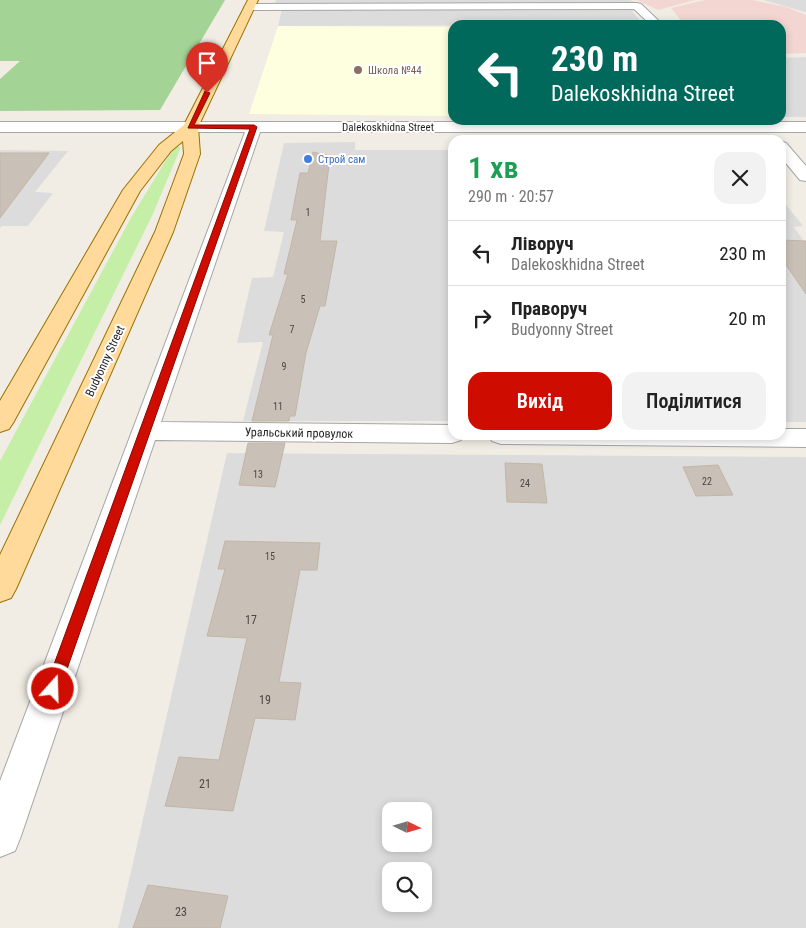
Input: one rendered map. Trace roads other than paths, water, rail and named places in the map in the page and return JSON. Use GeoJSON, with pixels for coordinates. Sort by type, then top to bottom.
{"type":"FeatureCollection","features":[{"type":"Feature","properties":{"kind":"main road"},"geometry":{"type":"LineString","coordinates":[[0,423],[132,190],[165,148],[190,127],[251,3]]}},
{"type":"Feature","properties":{"kind":"main road","name":"Budyonny Street"},"geometry":{"type":"LineString","coordinates":[[0,589],[164,232],[192,154],[190,127]]}},
{"type":"Feature","properties":{"kind":"street"},"geometry":{"type":"LineString","coordinates":[[251,3],[637,6],[652,20]]}},
{"type":"Feature","properties":{"kind":"street","name":"Dalekoskhidna Street"},"geometry":{"type":"LineString","coordinates":[[0,127],[591,125]]}},
{"type":"Feature","properties":{"kind":"street"},"geometry":{"type":"LineString","coordinates":[[761,125],[770,135]]}},
{"type":"Feature","properties":{"kind":"street","name":"Dalekoskhidna Street"},"geometry":{"type":"LineString","coordinates":[[775,125],[806,127]]}},
{"type":"Feature","properties":{"kind":"street"},"geometry":{"type":"LineString","coordinates":[[0,836],[254,127]]}},
{"type":"Feature","properties":{"kind":"street"},"geometry":{"type":"LineString","coordinates":[[786,153],[806,176]]}},
{"type":"Feature","properties":{"kind":"street","name":"Уральський провулок"},"geometry":{"type":"LineString","coordinates":[[145,431],[448,434]]}},
{"type":"Feature","properties":{"kind":"street"},"geometry":{"type":"LineString","coordinates":[[786,438],[806,438]]}},
{"type":"Feature","properties":{"kind":"place","name":"Школа №44"},"geometry":{"type":"Point","coordinates":[358,70]}},
{"type":"Feature","properties":{"kind":"place","name":"Строй сам"},"geometry":{"type":"Point","coordinates":[308,159]}}]}
